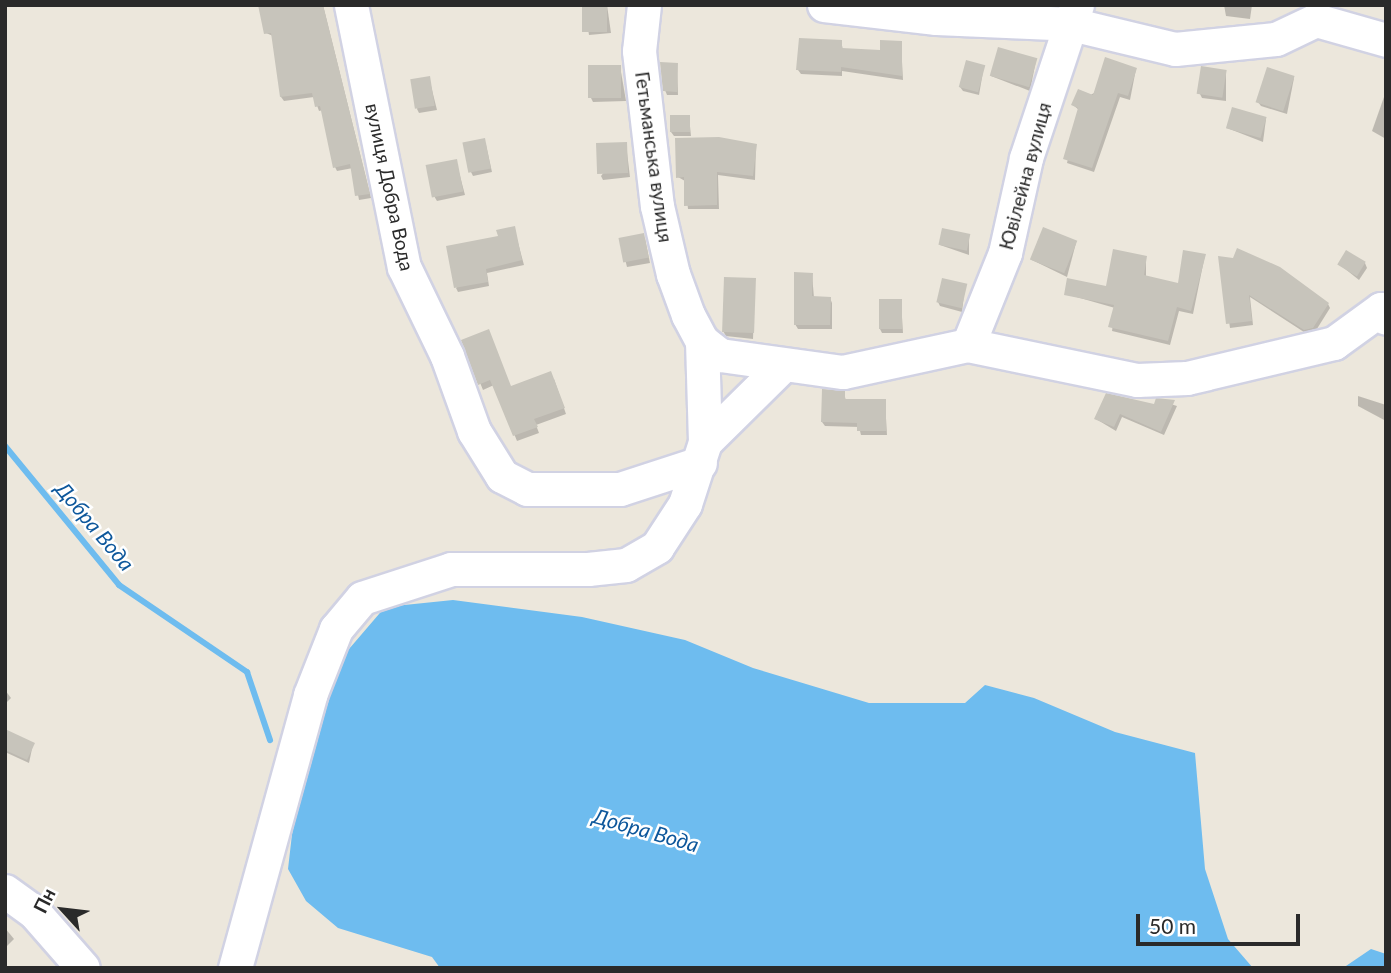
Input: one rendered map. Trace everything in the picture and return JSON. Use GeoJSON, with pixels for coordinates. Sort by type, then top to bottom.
{"type":"FeatureCollection","features":[{"type":"Feature","properties":{"kind":"street","name":"вулиця Добра Вода"},"geometry":{"type":"LineString","coordinates":[[351,5],[404,267],[447,356],[474,431],[502,475],[527,489],[620,489],[702,453]]}},
{"type":"Feature","properties":{"kind":"street","name":"Гетьманська вулиця"},"geometry":{"type":"LineString","coordinates":[[644,5],[639,51],[657,206],[673,274],[702,341]]}},
{"type":"Feature","properties":{"kind":"street"},"geometry":{"type":"LineString","coordinates":[[824,5],[936,18],[1074,14],[1175,49],[1276,39],[1316,20],[1386,40]]}},
{"type":"Feature","properties":{"kind":"street","name":"Ювілейна вулиця"},"geometry":{"type":"LineString","coordinates":[[968,345],[1005,253],[1026,158],[1074,14]]}},
{"type":"Feature","properties":{"kind":"street"},"geometry":{"type":"LineString","coordinates":[[702,341],[720,355],[843,372],[968,345],[1137,380],[1186,378],[1334,343],[1384,308]]}},
{"type":"Feature","properties":{"kind":"street"},"geometry":{"type":"LineString","coordinates":[[234,966],[310,695],[336,629],[362,598],[451,569],[588,569],[626,565],[657,547],[685,504],[702,453],[702,341]]}},
{"type":"Feature","properties":{"kind":"street"},"geometry":{"type":"LineString","coordinates":[[702,453],[783,365]]}},
{"type":"Feature","properties":{"kind":"street"},"geometry":{"type":"LineString","coordinates":[[5,891],[34,912],[83,968]]}},
{"type":"Feature","properties":{"kind":"water"},"geometry":{"type":"Polygon","coordinates":[[[453,600],[582,617],[685,640],[753,668],[869,703],[965,703],[985,685],[1034,698],[1115,732],[1195,753],[1205,869],[1228,939],[1253,968],[440,968],[432,957],[338,928],[306,901],[288,869],[294,817],[324,707],[343,656],[385,607],[453,600]]]}},
{"type":"Feature","properties":{"kind":"water"},"geometry":{"type":"Polygon","coordinates":[[[1371,949],[1386,954],[1386,968],[1343,968],[1371,949]]]}},
{"type":"Feature","properties":{"kind":"building"},"geometry":{"type":"Polygon","coordinates":[[[258,5],[323,5],[370,194],[355,196],[350,164],[333,168],[320,106],[315,107],[312,93],[280,97],[271,33],[264,34],[258,5]]]}},
{"type":"Feature","properties":{"kind":"building"},"geometry":{"type":"Polygon","coordinates":[[[582,5],[607,5],[607,32],[582,32],[582,5]]]}},
{"type":"Feature","properties":{"kind":"building"},"geometry":{"type":"Polygon","coordinates":[[[799,38],[842,40],[842,48],[880,50],[880,40],[902,41],[902,76],[841,67],[841,72],[796,70],[799,38]]]}},
{"type":"Feature","properties":{"kind":"building"},"geometry":{"type":"Polygon","coordinates":[[[998,47],[1037,58],[1029,87],[990,76],[998,47]]]}},
{"type":"Feature","properties":{"kind":"building"},"geometry":{"type":"Polygon","coordinates":[[[1105,57],[1137,68],[1128,96],[1118,93],[1092,168],[1063,159],[1078,108],[1071,105],[1078,89],[1093,95],[1105,57]]]}},
{"type":"Feature","properties":{"kind":"building"},"geometry":{"type":"Polygon","coordinates":[[[966,60],[985,65],[978,92],[959,87],[966,60]]]}},
{"type":"Feature","properties":{"kind":"building"},"geometry":{"type":"Polygon","coordinates":[[[660,62],[678,63],[677,92],[663,91],[660,62]]]}},
{"type":"Feature","properties":{"kind":"building"},"geometry":{"type":"Polygon","coordinates":[[[588,65],[621,65],[621,98],[588,98],[588,65]]]}},
{"type":"Feature","properties":{"kind":"building"},"geometry":{"type":"Polygon","coordinates":[[[1201,66],[1227,70],[1222,98],[1197,94],[1201,66]]]}},
{"type":"Feature","properties":{"kind":"building"},"geometry":{"type":"Polygon","coordinates":[[[1267,67],[1295,76],[1283,111],[1256,102],[1267,67]]]}},
{"type":"Feature","properties":{"kind":"building"},"geometry":{"type":"Polygon","coordinates":[[[430,76],[435,106],[415,109],[410,79],[430,76]]]}},
{"type":"Feature","properties":{"kind":"building"},"geometry":{"type":"Polygon","coordinates":[[[1232,107],[1267,117],[1261,138],[1226,128],[1232,107]]]}},
{"type":"Feature","properties":{"kind":"building"},"geometry":{"type":"Polygon","coordinates":[[[670,115],[690,115],[690,132],[670,132],[670,115]]]}},
{"type":"Feature","properties":{"kind":"building"},"geometry":{"type":"Polygon","coordinates":[[[719,137],[757,144],[753,176],[717,172],[717,205],[684,206],[684,177],[676,178],[675,138],[719,137]]]}},
{"type":"Feature","properties":{"kind":"building"},"geometry":{"type":"Polygon","coordinates":[[[485,138],[491,168],[468,173],[462,142],[485,138]]]}},
{"type":"Feature","properties":{"kind":"building"},"geometry":{"type":"Polygon","coordinates":[[[627,142],[628,173],[597,174],[596,143],[627,142]]]}},
{"type":"Feature","properties":{"kind":"building"},"geometry":{"type":"Polygon","coordinates":[[[457,159],[463,191],[432,197],[426,165],[457,159]]]}},
{"type":"Feature","properties":{"kind":"building"},"geometry":{"type":"Polygon","coordinates":[[[515,226],[522,260],[486,269],[488,282],[454,288],[446,246],[498,236],[496,230],[515,226]]]}},
{"type":"Feature","properties":{"kind":"building"},"geometry":{"type":"Polygon","coordinates":[[[1043,227],[1077,241],[1064,273],[1030,259],[1043,227]]]}},
{"type":"Feature","properties":{"kind":"building"},"geometry":{"type":"Polygon","coordinates":[[[942,228],[970,234],[967,251],[938,245],[942,228]]]}},
{"type":"Feature","properties":{"kind":"building"},"geometry":{"type":"Polygon","coordinates":[[[644,233],[649,258],[623,263],[618,238],[644,233]]]}},
{"type":"Feature","properties":{"kind":"building"},"geometry":{"type":"Polygon","coordinates":[[[1237,248],[1280,267],[1329,303],[1313,328],[1304,330],[1249,295],[1252,321],[1226,324],[1218,256],[1233,258],[1237,248]]]}},
{"type":"Feature","properties":{"kind":"building"},"geometry":{"type":"Polygon","coordinates":[[[1113,249],[1147,256],[1144,275],[1178,283],[1183,250],[1206,254],[1191,311],[1177,307],[1168,341],[1108,327],[1114,305],[1064,295],[1067,278],[1106,286],[1113,249]]]}},
{"type":"Feature","properties":{"kind":"building"},"geometry":{"type":"Polygon","coordinates":[[[1346,250],[1366,262],[1357,276],[1337,265],[1346,250]]]}},
{"type":"Feature","properties":{"kind":"building"},"geometry":{"type":"Polygon","coordinates":[[[794,272],[813,273],[812,296],[831,297],[830,325],[794,325],[794,272]]]}},
{"type":"Feature","properties":{"kind":"building"},"geometry":{"type":"Polygon","coordinates":[[[724,277],[756,278],[754,333],[722,332],[724,277]]]}},
{"type":"Feature","properties":{"kind":"building"},"geometry":{"type":"Polygon","coordinates":[[[942,278],[967,284],[962,308],[936,302],[942,278]]]}},
{"type":"Feature","properties":{"kind":"building"},"geometry":{"type":"Polygon","coordinates":[[[879,299],[902,299],[902,329],[879,329],[879,299]]]}},
{"type":"Feature","properties":{"kind":"building"},"geometry":{"type":"Polygon","coordinates":[[[489,329],[511,386],[551,371],[565,408],[534,419],[538,427],[513,436],[490,380],[478,385],[461,340],[489,329]]]}},
{"type":"Feature","properties":{"kind":"building"},"geometry":{"type":"Polygon","coordinates":[[[822,389],[845,391],[845,399],[886,399],[886,431],[857,431],[857,423],[821,422],[822,389]]]}},
{"type":"Feature","properties":{"kind":"building"},"geometry":{"type":"Polygon","coordinates":[[[1106,393],[1154,404],[1156,398],[1175,400],[1161,432],[1120,414],[1114,427],[1094,419],[1106,393]]]}},
{"type":"Feature","properties":{"kind":"building"},"geometry":{"type":"Polygon","coordinates":[[[5,729],[35,743],[27,760],[5,750],[5,729]]]}},
{"type":"Feature","properties":{"kind":"waterway","name":"Добра Вода"},"geometry":{"type":"LineString","coordinates":[[5,446],[119,585],[247,672],[270,740]]}}]}
